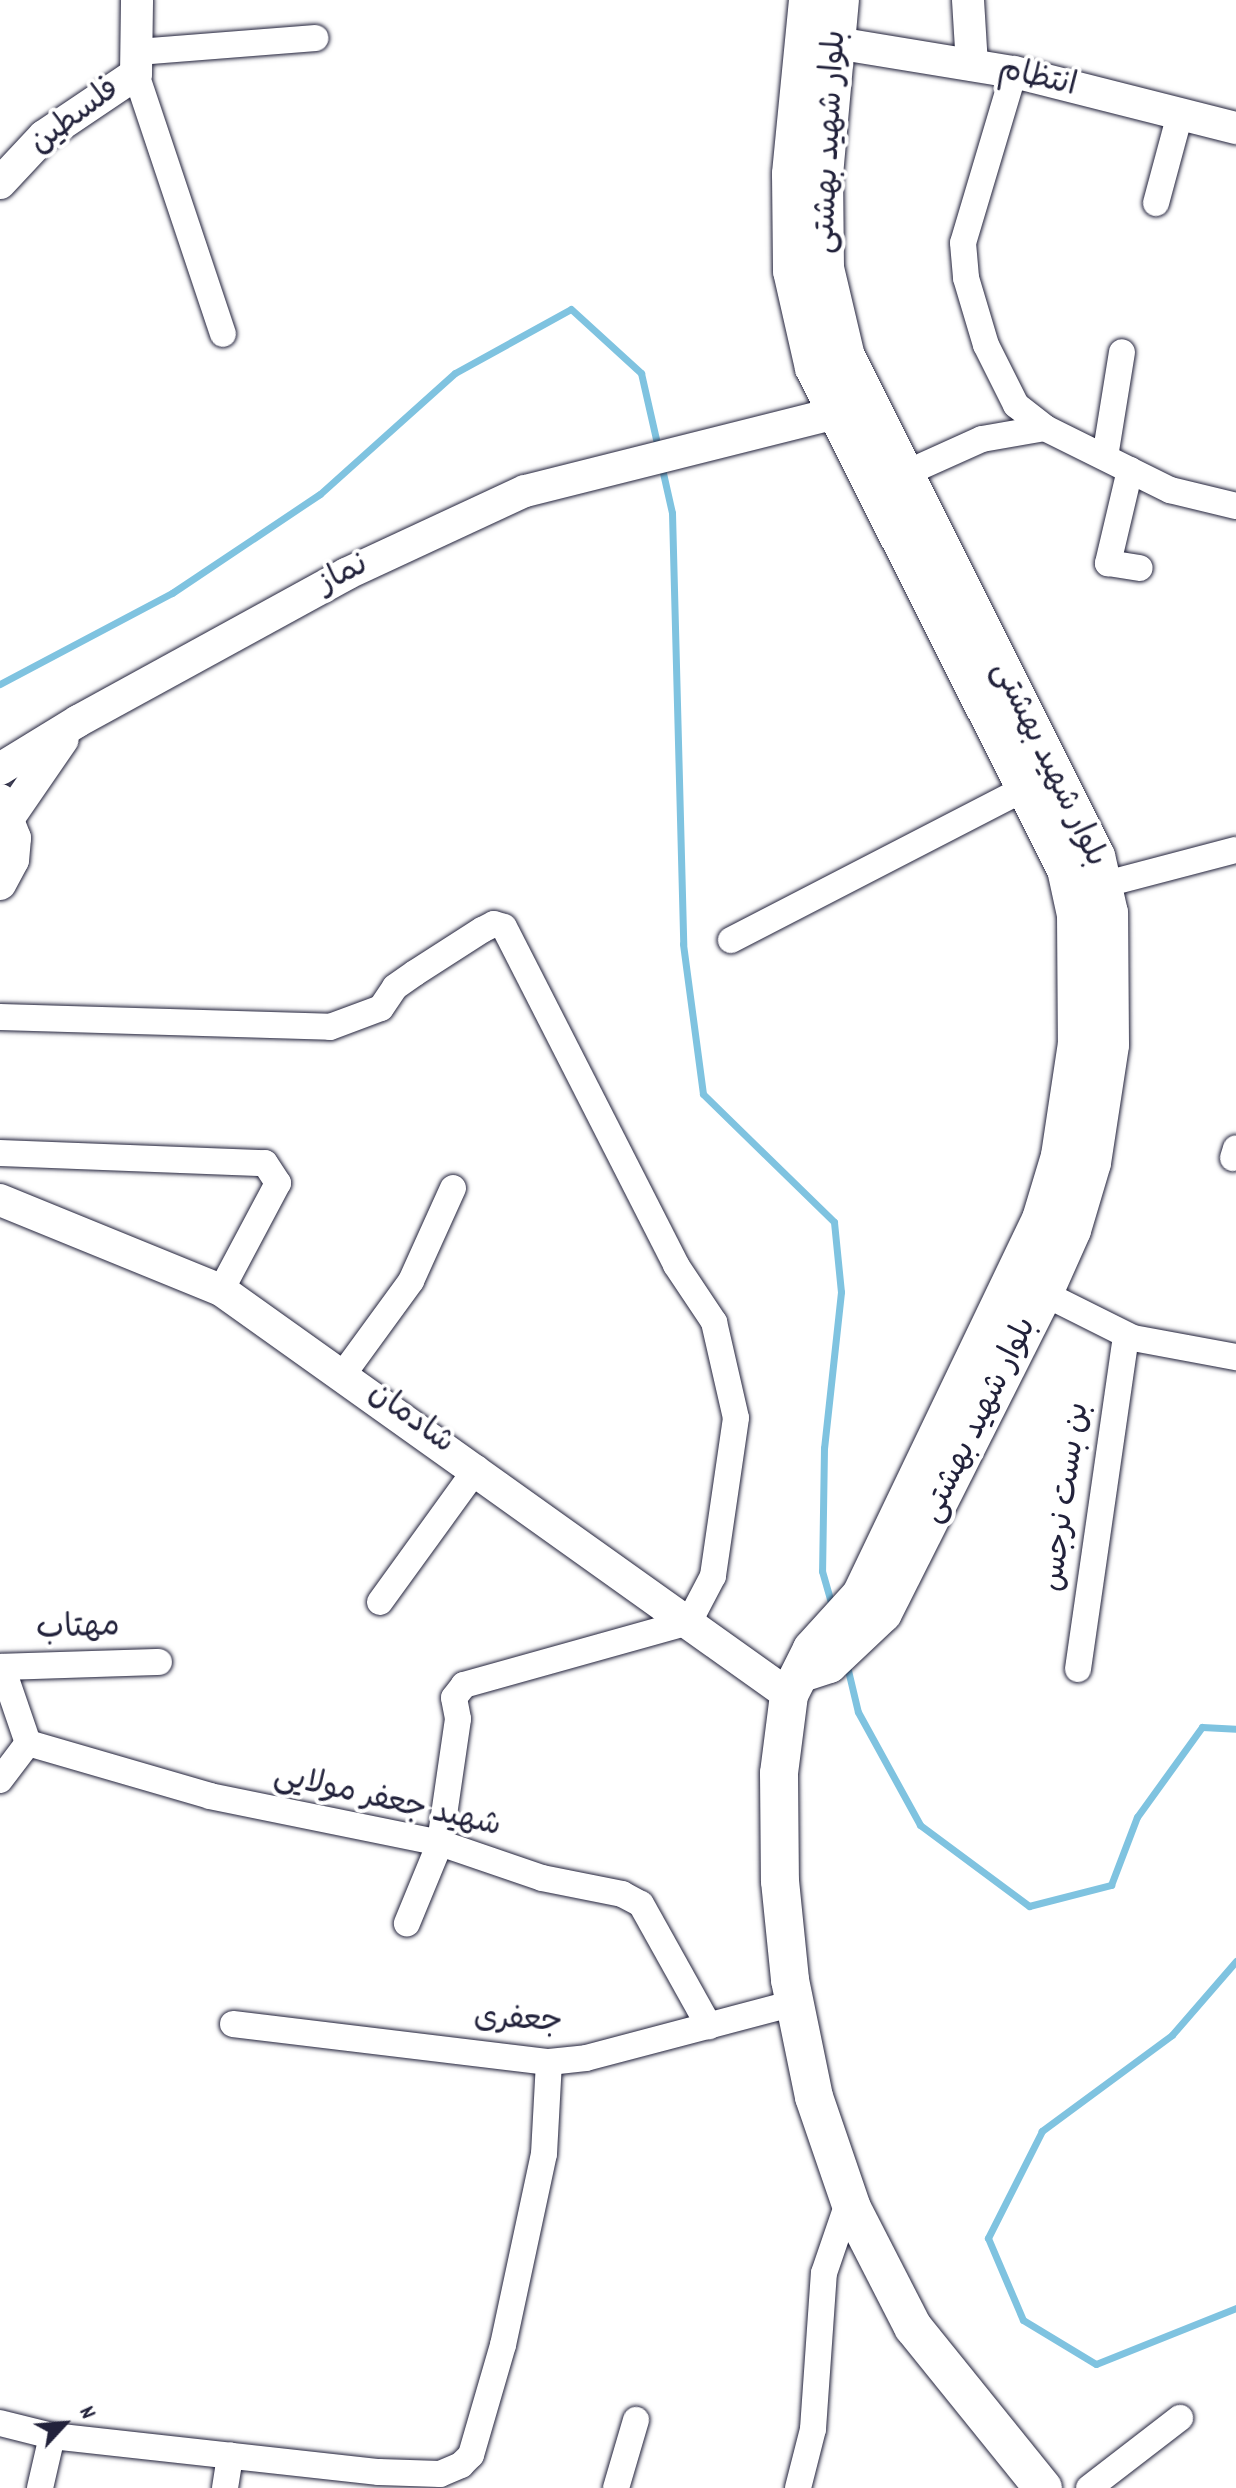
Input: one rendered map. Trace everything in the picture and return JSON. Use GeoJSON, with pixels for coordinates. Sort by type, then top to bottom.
{"type":"FeatureCollection","features":[{"type":"Feature","properties":{"kind":"main road","name":"بلوار شهید بهشتی"},"geometry":{"type":"LineString","coordinates":[[808,0],[791,174],[792,271],[814,368],[835,413],[1106,884],[1108,1059],[1092,1163],[1072,1230],[1029,1286],[872,1604],[808,1670]]}},
{"type":"Feature","properties":{"kind":"main road","name":"بلوار شهید بهشتی"},"geometry":{"type":"LineString","coordinates":[[840,0],[824,175],[825,268],[846,357],[902,475],[1025,788],[1074,892],[1077,1043],[1060,1156],[1041,1219],[1029,1286]]}},
{"type":"Feature","properties":{"kind":"main road"},"geometry":{"type":"LineString","coordinates":[[808,1670],[779,1773],[780,1881],[794,2003],[814,2097],[849,2200],[913,2327],[1043,2488]]}},
{"type":"Feature","properties":{"kind":"street","name":"فلسطین"},"geometry":{"type":"LineString","coordinates":[[0,183],[44,136],[137,63],[137,0]]}},
{"type":"Feature","properties":{"kind":"street"},"geometry":{"type":"LineString","coordinates":[[968,0],[972,65]]}},
{"type":"Feature","properties":{"kind":"street"},"geometry":{"type":"LineString","coordinates":[[223,334],[137,63],[315,38]]}},
{"type":"Feature","properties":{"kind":"street","name":"انتظام"},"geometry":{"type":"LineString","coordinates":[[836,43],[1014,72],[1236,128]]}},
{"type":"Feature","properties":{"kind":"street"},"geometry":{"type":"LineString","coordinates":[[1014,72],[963,243],[966,278],[986,345],[1016,405],[1045,428],[1170,490],[1236,506]]}},
{"type":"Feature","properties":{"kind":"street"},"geometry":{"type":"LineString","coordinates":[[1156,203],[1180,114]]}},
{"type":"Feature","properties":{"kind":"street"},"geometry":{"type":"LineString","coordinates":[[1105,457],[1122,352]]}},
{"type":"Feature","properties":{"kind":"street","name":"نماز"},"geometry":{"type":"LineString","coordinates":[[0,769],[78,721],[401,549],[525,491],[835,413]]}},
{"type":"Feature","properties":{"kind":"street"},"geometry":{"type":"LineString","coordinates":[[902,475],[982,439],[1045,428]]}},
{"type":"Feature","properties":{"kind":"street"},"geometry":{"type":"LineString","coordinates":[[1130,470],[1108,563],[1140,568]]}},
{"type":"Feature","properties":{"kind":"street"},"geometry":{"type":"LineString","coordinates":[[0,884],[13,860],[5,808],[78,721]]}},
{"type":"Feature","properties":{"kind":"street"},"geometry":{"type":"LineString","coordinates":[[731,940],[1025,788]]}},
{"type":"Feature","properties":{"kind":"street"},"geometry":{"type":"LineString","coordinates":[[1106,884],[1236,850]]}},
{"type":"Feature","properties":{"kind":"street"},"geometry":{"type":"LineString","coordinates":[[0,1017],[330,1027],[381,1008],[395,987],[415,973],[482,930],[494,924],[504,927],[676,1265],[714,1322],[729,1371],[736,1418],[713,1576],[689,1622],[464,1685],[454,1698],[458,1719],[440,1843],[407,1923]]}},
{"type":"Feature","properties":{"kind":"street"},"geometry":{"type":"LineString","coordinates":[[0,1153],[265,1163],[278,1183],[221,1290]]}},
{"type":"Feature","properties":{"kind":"street"},"geometry":{"type":"LineString","coordinates":[[344,1373],[411,1281],[453,1188]]}},
{"type":"Feature","properties":{"kind":"street","name":"شادمان"},"geometry":{"type":"LineString","coordinates":[[0,1200],[221,1290],[344,1373],[689,1622],[808,1670]]}},
{"type":"Feature","properties":{"kind":"street"},"geometry":{"type":"LineString","coordinates":[[1029,1286],[1126,1335],[1236,1357]]}},
{"type":"Feature","properties":{"kind":"street","name":"بن بست نرجس"},"geometry":{"type":"LineString","coordinates":[[1078,1669],[1126,1335]]}},
{"type":"Feature","properties":{"kind":"street"},"geometry":{"type":"LineString","coordinates":[[380,1602],[477,1468]]}},
{"type":"Feature","properties":{"kind":"street","name":"مهتاب"},"geometry":{"type":"LineString","coordinates":[[1,1667],[159,1662]]}},
{"type":"Feature","properties":{"kind":"street"},"geometry":{"type":"LineString","coordinates":[[0,1780],[28,1743],[1,1667]]}},
{"type":"Feature","properties":{"kind":"street","name":"شهید جعفر مولایی"},"geometry":{"type":"LineString","coordinates":[[28,1743],[210,1796],[440,1843],[542,1878],[622,1894],[641,1904],[709,2026]]}},
{"type":"Feature","properties":{"kind":"street","name":"جعفری"},"geometry":{"type":"LineString","coordinates":[[233,2024],[549,2062],[586,2058],[794,2003]]}},
{"type":"Feature","properties":{"kind":"street"},"geometry":{"type":"LineString","coordinates":[[0,2423],[52,2436],[440,2474],[471,2455],[503,2345],[544,2154],[549,2062]]}},
{"type":"Feature","properties":{"kind":"street"},"geometry":{"type":"LineString","coordinates":[[798,2488],[813,2429],[824,2273],[849,2200]]}},
{"type":"Feature","properties":{"kind":"street"},"geometry":{"type":"LineString","coordinates":[[1089,2488],[1180,2418]]}},
{"type":"Feature","properties":{"kind":"street"},"geometry":{"type":"LineString","coordinates":[[616,2488],[636,2420]]}},
{"type":"Feature","properties":{"kind":"street"},"geometry":{"type":"LineString","coordinates":[[40,2488],[52,2436]]}},
{"type":"Feature","properties":{"kind":"street"},"geometry":{"type":"LineString","coordinates":[[225,2488],[230,2455]]}},
{"type":"Feature","properties":{"kind":"waterway"},"geometry":{"type":"LineString","coordinates":[[0,684],[172,593],[320,494],[455,373],[571,309],[641,373],[658,448]]}},
{"type":"Feature","properties":{"kind":"waterway"},"geometry":{"type":"LineString","coordinates":[[661,464],[672,513],[683,944],[703,1094],[834,1222],[841,1292],[824,1448],[822,1571],[832,1607]]}},
{"type":"Feature","properties":{"kind":"waterway"},"geometry":{"type":"LineString","coordinates":[[847,1666],[858,1712],[920,1825],[1029,1906],[1111,1885],[1137,1817],[1202,1727],[1236,1729]]}},
{"type":"Feature","properties":{"kind":"waterway"},"geometry":{"type":"LineString","coordinates":[[1236,1961],[1172,2035],[1042,2131],[988,2238],[1023,2320],[1096,2364],[1236,2308]]}}]}
